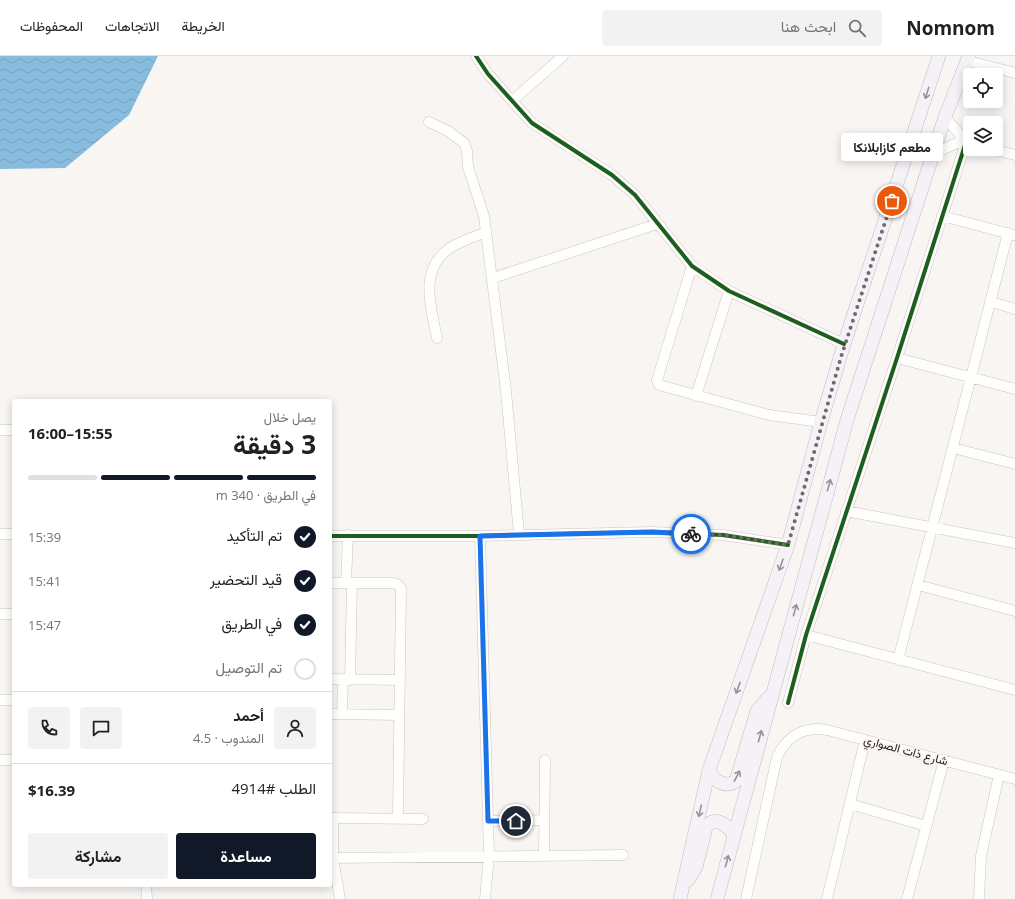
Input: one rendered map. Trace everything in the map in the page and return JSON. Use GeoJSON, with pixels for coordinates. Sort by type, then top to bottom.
{"type":"FeatureCollection","features":[{"type":"Feature","properties":{"kind":"main road"},"geometry":{"type":"LineString","coordinates":[[680,899],[709,770],[788,545],[821,422],[844,344],[939,56]]}},
{"type":"Feature","properties":{"kind":"main road"},"geometry":{"type":"LineString","coordinates":[[717,899],[847,420],[945,117],[968,59]]}},
{"type":"Feature","properties":{"kind":"main road"},"geometry":{"type":"LineString","coordinates":[[709,770],[714,778],[721,783],[729,784],[736,781],[757,711],[763,702],[771,696]]}},
{"type":"Feature","properties":{"kind":"main road"},"geometry":{"type":"LineString","coordinates":[[682,886],[696,867],[706,827],[710,823],[715,821],[723,823],[732,831],[734,836]]}},
{"type":"Feature","properties":{"kind":"street"},"geometry":{"type":"LineString","coordinates":[[476,56],[488,74],[532,123],[612,175],[646,207],[657,224],[692,266],[729,291],[844,344]]}},
{"type":"Feature","properties":{"kind":"street"},"geometry":{"type":"LineString","coordinates":[[512,101],[563,56]]}},
{"type":"Feature","properties":{"kind":"street"},"geometry":{"type":"LineString","coordinates":[[968,59],[1015,73]]}},
{"type":"Feature","properties":{"kind":"street"},"geometry":{"type":"LineString","coordinates":[[945,117],[963,137]]}},
{"type":"Feature","properties":{"kind":"street"},"geometry":{"type":"LineString","coordinates":[[429,122],[448,131],[464,143],[467,151],[468,167],[481,204],[493,278],[506,391],[519,534]]}},
{"type":"Feature","properties":{"kind":"street"},"geometry":{"type":"LineString","coordinates":[[933,154],[949,146],[963,144]]}},
{"type":"Feature","properties":{"kind":"street"},"geometry":{"type":"LineString","coordinates":[[1003,152],[1015,155]]}},
{"type":"Feature","properties":{"kind":"street"},"geometry":{"type":"LineString","coordinates":[[788,703],[806,635],[942,216],[963,156]]}},
{"type":"Feature","properties":{"kind":"street"},"geometry":{"type":"LineString","coordinates":[[898,660],[991,302],[1012,234],[942,216]]}},
{"type":"Feature","properties":{"kind":"street"},"geometry":{"type":"LineString","coordinates":[[493,278],[657,224]]}},
{"type":"Feature","properties":{"kind":"street"},"geometry":{"type":"LineString","coordinates":[[437,338],[428,290],[430,275],[440,256],[451,248],[486,232]]}},
{"type":"Feature","properties":{"kind":"street"},"geometry":{"type":"LineString","coordinates":[[692,266],[656,380],[659,385],[769,415],[821,422]]}},
{"type":"Feature","properties":{"kind":"street"},"geometry":{"type":"LineString","coordinates":[[696,396],[729,291]]}},
{"type":"Feature","properties":{"kind":"street"},"geometry":{"type":"LineString","coordinates":[[991,302],[1015,309]]}},
{"type":"Feature","properties":{"kind":"street"},"geometry":{"type":"LineString","coordinates":[[897,358],[1015,388]]}},
{"type":"Feature","properties":{"kind":"street"},"geometry":{"type":"LineString","coordinates":[[0,430],[12,430]]}},
{"type":"Feature","properties":{"kind":"street"},"geometry":{"type":"LineString","coordinates":[[953,448],[1015,464]]}},
{"type":"Feature","properties":{"kind":"street"},"geometry":{"type":"LineString","coordinates":[[846,512],[1015,543]]}},
{"type":"Feature","properties":{"kind":"street"},"geometry":{"type":"LineString","coordinates":[[0,534],[12,534]]}},
{"type":"Feature","properties":{"kind":"street"},"geometry":{"type":"LineString","coordinates":[[332,536],[688,534],[723,535],[788,545]]}},
{"type":"Feature","properties":{"kind":"street"},"geometry":{"type":"LineString","coordinates":[[342,714],[346,680],[349,583],[348,535]]}},
{"type":"Feature","properties":{"kind":"street"},"geometry":{"type":"LineString","coordinates":[[480,536],[489,856],[485,899]]}},
{"type":"Feature","properties":{"kind":"street"},"geometry":{"type":"LineString","coordinates":[[332,583],[391,583],[397,584],[401,588],[398,818]]}},
{"type":"Feature","properties":{"kind":"street"},"geometry":{"type":"LineString","coordinates":[[918,585],[1015,611]]}},
{"type":"Feature","properties":{"kind":"street"},"geometry":{"type":"LineString","coordinates":[[0,614],[12,614]]}},
{"type":"Feature","properties":{"kind":"street"},"geometry":{"type":"LineString","coordinates":[[806,635],[1015,690]]}},
{"type":"Feature","properties":{"kind":"street"},"geometry":{"type":"LineString","coordinates":[[332,680],[400,680]]}},
{"type":"Feature","properties":{"kind":"street"},"geometry":{"type":"LineString","coordinates":[[0,700],[12,700]]}},
{"type":"Feature","properties":{"kind":"street"},"geometry":{"type":"LineString","coordinates":[[332,714],[399,715]]}},
{"type":"Feature","properties":{"kind":"street","name":"شارع ذات الصواري"},"geometry":{"type":"LineString","coordinates":[[746,899],[777,757],[785,744],[797,734],[819,728],[1015,779]]}},
{"type":"Feature","properties":{"kind":"street"},"geometry":{"type":"LineString","coordinates":[[827,899],[865,740]]}},
{"type":"Feature","properties":{"kind":"street"},"geometry":{"type":"LineString","coordinates":[[0,760],[12,760]]}},
{"type":"Feature","properties":{"kind":"street"},"geometry":{"type":"LineString","coordinates":[[544,856],[545,760]]}},
{"type":"Feature","properties":{"kind":"street"},"geometry":{"type":"LineString","coordinates":[[907,899],[944,760]]}},
{"type":"Feature","properties":{"kind":"street"},"geometry":{"type":"LineString","coordinates":[[979,899],[981,856],[999,775]]}},
{"type":"Feature","properties":{"kind":"street"},"geometry":{"type":"LineString","coordinates":[[850,804],[926,826]]}},
{"type":"Feature","properties":{"kind":"street"},"geometry":{"type":"LineString","coordinates":[[332,818],[423,819]]}},
{"type":"Feature","properties":{"kind":"street"},"geometry":{"type":"LineString","coordinates":[[488,821],[544,820]]}},
{"type":"Feature","properties":{"kind":"street"},"geometry":{"type":"LineString","coordinates":[[332,858],[624,855]]}},
{"type":"Feature","properties":{"kind":"street"},"geometry":{"type":"LineString","coordinates":[[332,863],[340,899]]}},
{"type":"Feature","properties":{"kind":"street"},"geometry":{"type":"LineString","coordinates":[[146,887],[146,899]]}},
{"type":"Feature","properties":{"kind":"water"},"geometry":{"type":"Polygon","coordinates":[[[0,56],[158,56],[129,115],[65,168],[0,169],[0,56]]]}},
{"type":"Feature","properties":{"kind":"cycle path"},"geometry":{"type":"LineString","coordinates":[[476,56],[488,74],[532,123],[612,175],[635,195],[692,266],[729,291],[844,344]]}},
{"type":"Feature","properties":{"kind":"cycle path"},"geometry":{"type":"LineString","coordinates":[[788,703],[806,635],[963,151]]}},
{"type":"Feature","properties":{"kind":"cycle path"},"geometry":{"type":"LineString","coordinates":[[332,536],[480,536],[652,532],[723,535],[788,545]]}},
{"type":"Feature","properties":{"kind":"way so far"},"geometry":{"type":"LineString","coordinates":[[691,534],[723,535],[788,545],[821,422],[849,330],[892,201]]}},
{"type":"Feature","properties":{"kind":"place","name":"مطعم كازابلانكا"},"geometry":{"type":"Point","coordinates":[892,201]}},
{"type":"Feature","properties":{"kind":"route"},"geometry":{"type":"LineString","coordinates":[[516,821],[488,821],[480,536],[652,532],[691,534]]}}]}
